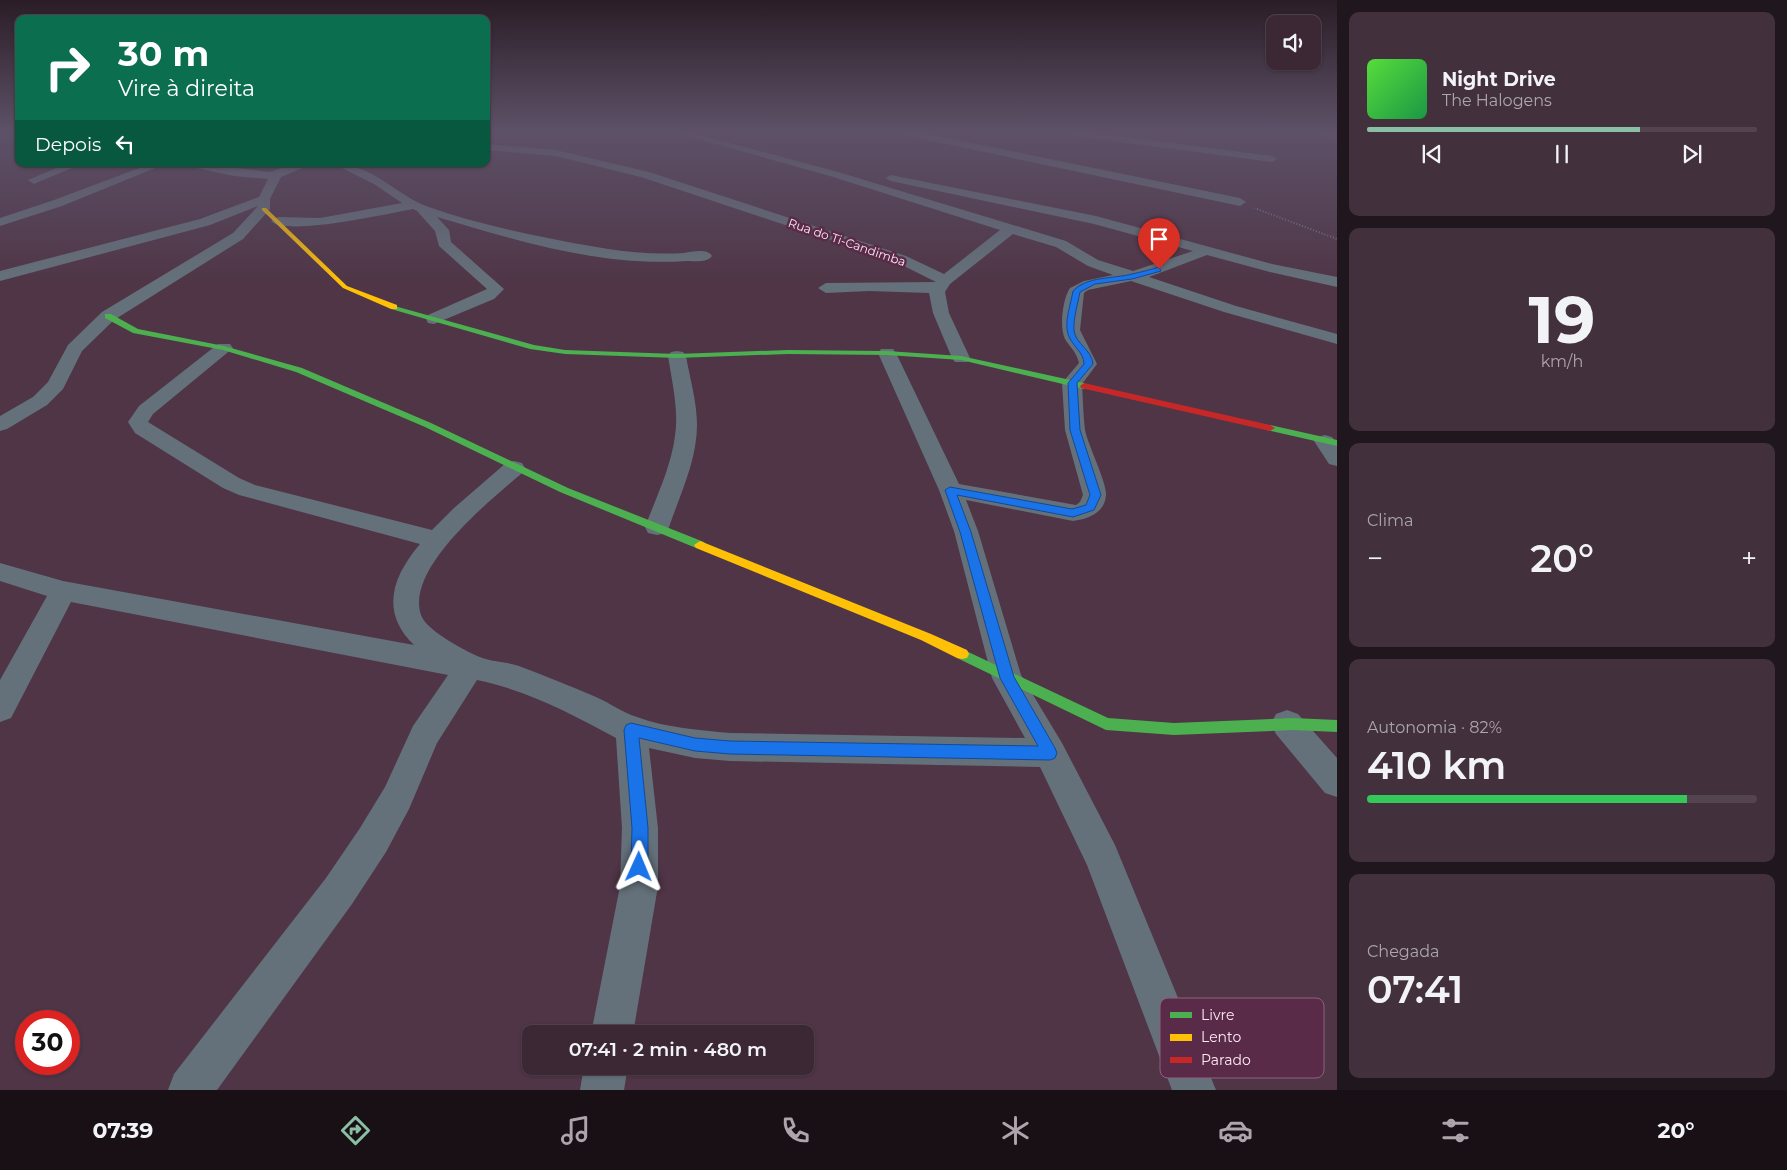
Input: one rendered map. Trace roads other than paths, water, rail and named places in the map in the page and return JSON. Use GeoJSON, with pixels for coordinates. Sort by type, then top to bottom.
{"type":"FeatureCollection","features":[{"type":"Feature","properties":{"kind":"street"},"geometry":{"type":"LineString","coordinates":[[0,222],[58,203],[110,183]]}},
{"type":"Feature","properties":{"kind":"street"},"geometry":{"type":"LineString","coordinates":[[0,425],[40,401],[56,385],[74,349],[108,316],[238,236],[264,204],[273,183]]}},
{"type":"Feature","properties":{"kind":"street"},"geometry":{"type":"LineString","coordinates":[[379,183],[417,206],[442,230],[444,243],[496,289],[488,296],[434,319]]}},
{"type":"Feature","properties":{"kind":"street","name":"Rua do Ti-Candimba"},"geometry":{"type":"LineString","coordinates":[[672,183],[768,214],[835,239],[893,256],[942,285]]}},
{"type":"Feature","properties":{"kind":"street"},"geometry":{"type":"LineString","coordinates":[[857,183],[1061,244],[1093,263],[1132,277],[1230,309],[1337,339]]}},
{"type":"Feature","properties":{"kind":"street"},"geometry":{"type":"LineString","coordinates":[[913,183],[1096,220],[1270,268],[1337,282]]}},
{"type":"Feature","properties":{"kind":"street"},"geometry":{"type":"LineString","coordinates":[[1150,183],[1240,202]]}},
{"type":"Feature","properties":{"kind":"street"},"geometry":{"type":"LineString","coordinates":[[264,204],[278,221],[346,288],[378,302],[533,347],[565,352],[677,356],[788,352],[961,358],[1331,442],[1337,459]]}},
{"type":"Feature","properties":{"kind":"street"},"geometry":{"type":"LineString","coordinates":[[0,276],[205,222],[264,204]]}},
{"type":"Feature","properties":{"kind":"street"},"geometry":{"type":"LineString","coordinates":[[278,221],[320,222],[417,206],[511,235],[621,257],[657,259],[705,256]]}},
{"type":"Feature","properties":{"kind":"street"},"geometry":{"type":"LineString","coordinates":[[961,358],[937,300],[942,285],[1010,229]]}},
{"type":"Feature","properties":{"kind":"street"},"geometry":{"type":"LineString","coordinates":[[950,490],[1073,513],[1090,507],[1095,495],[1075,430],[1072,383],[1088,364],[1088,358],[1075,342],[1070,331],[1076,291],[1094,282],[1132,277],[1172,266],[1207,250]]}},
{"type":"Feature","properties":{"kind":"street"},"geometry":{"type":"LineString","coordinates":[[826,288],[942,285]]}},
{"type":"Feature","properties":{"kind":"street"},"geometry":{"type":"LineString","coordinates":[[108,316],[136,331],[224,348],[299,370],[428,425],[514,468],[926,637],[1007,678],[1106,724],[1134,730],[1287,724],[1337,726]]}},
{"type":"Feature","properties":{"kind":"street"},"geometry":{"type":"LineString","coordinates":[[224,348],[146,410],[138,422],[142,429],[231,483],[247,490],[436,540]]}},
{"type":"Feature","properties":{"kind":"street"},"geometry":{"type":"LineString","coordinates":[[887,354],[950,490],[966,532],[1007,678],[1050,753],[1102,858],[1160,1004]]}},
{"type":"Feature","properties":{"kind":"street"},"geometry":{"type":"LineString","coordinates":[[657,528],[681,457],[686,434],[686,413],[677,356]]}},
{"type":"Feature","properties":{"kind":"street"},"geometry":{"type":"LineString","coordinates":[[470,667],[436,646],[420,633],[407,615],[406,599],[411,580],[436,540],[458,516],[514,468]]}},
{"type":"Feature","properties":{"kind":"street"},"geometry":{"type":"LineString","coordinates":[[0,572],[63,591],[506,674],[587,708],[631,730],[695,744],[730,747],[1050,753]]}},
{"type":"Feature","properties":{"kind":"street"},"geometry":{"type":"LineString","coordinates":[[0,709],[63,591]]}},
{"type":"Feature","properties":{"kind":"street"},"geometry":{"type":"LineString","coordinates":[[190,1090],[358,862],[396,798],[411,762],[436,715],[470,667]]}},
{"type":"Feature","properties":{"kind":"street"},"geometry":{"type":"LineString","coordinates":[[1287,724],[1337,782]]}},
{"type":"Feature","properties":{"kind":"street"},"geometry":{"type":"LineString","coordinates":[[614,1025],[639,886],[640,828],[631,730]]}},
{"type":"Feature","properties":{"kind":"street"},"geometry":{"type":"LineString","coordinates":[[602,1090],[604,1075]]}},
{"type":"Feature","properties":{"kind":"street"},"geometry":{"type":"LineString","coordinates":[[1189,1078],[1194,1090]]}}]}
